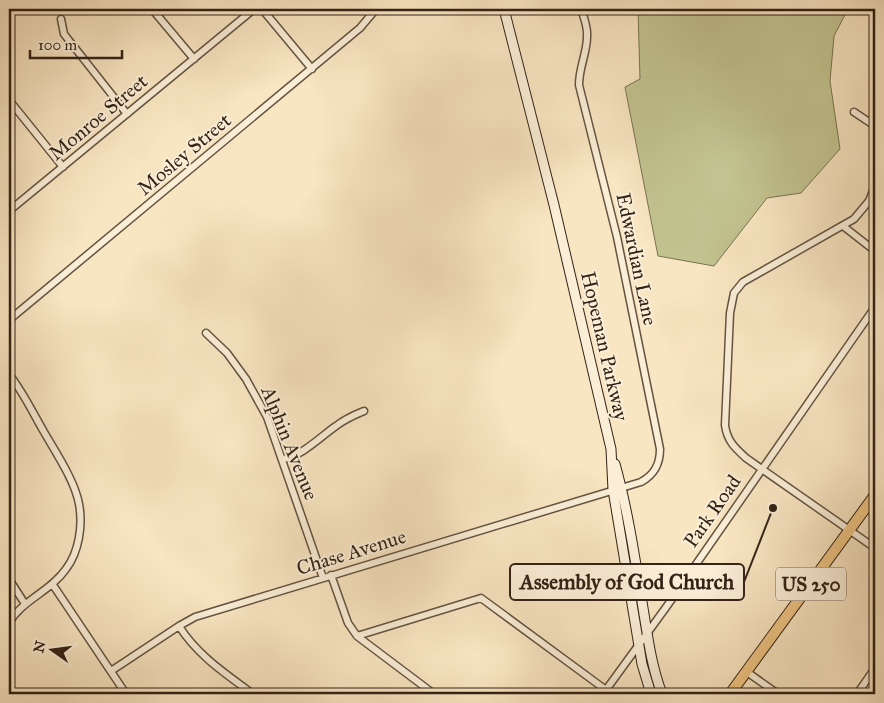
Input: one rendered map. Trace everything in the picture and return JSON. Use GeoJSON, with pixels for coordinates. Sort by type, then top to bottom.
{"type":"FeatureCollection","features":[{"type":"Feature","properties":{"kind":"main road","name":"Hopeman Parkway"},"geometry":{"type":"LineString","coordinates":[[504,9],[595,376],[611,449],[617,489]]}},
{"type":"Feature","properties":{"kind":"main road"},"geometry":{"type":"LineString","coordinates":[[617,489],[632,537],[651,660],[662,694]]}},
{"type":"Feature","properties":{"kind":"main road"},"geometry":{"type":"LineString","coordinates":[[617,489],[638,644],[651,694]]}},
{"type":"Feature","properties":{"kind":"main road","name":"US 250"},"geometry":{"type":"LineString","coordinates":[[730,694],[875,495]]}},
{"type":"Feature","properties":{"kind":"street"},"geometry":{"type":"LineString","coordinates":[[152,9],[194,59]]}},
{"type":"Feature","properties":{"kind":"street","name":"Monroe Street"},"geometry":{"type":"LineString","coordinates":[[9,211],[254,9]]}},
{"type":"Feature","properties":{"kind":"street"},"geometry":{"type":"LineString","coordinates":[[262,9],[312,69]]}},
{"type":"Feature","properties":{"kind":"street","name":"Mosley Street"},"geometry":{"type":"LineString","coordinates":[[9,320],[312,69],[360,28],[376,9]]}},
{"type":"Feature","properties":{"kind":"street","name":"Edwardian Lane"},"geometry":{"type":"LineString","coordinates":[[582,9],[587,36],[580,71],[580,85],[617,237],[660,449],[659,464],[650,476],[641,482],[617,489]]}},
{"type":"Feature","properties":{"kind":"street"},"geometry":{"type":"LineString","coordinates":[[61,19],[64,34],[127,114]]}},
{"type":"Feature","properties":{"kind":"street"},"geometry":{"type":"LineString","coordinates":[[9,100],[63,167]]}},
{"type":"Feature","properties":{"kind":"street"},"geometry":{"type":"LineString","coordinates":[[854,112],[875,126]]}},
{"type":"Feature","properties":{"kind":"street"},"geometry":{"type":"LineString","coordinates":[[875,134],[875,140]]}},
{"type":"Feature","properties":{"kind":"street"},"geometry":{"type":"LineString","coordinates":[[875,186],[865,207],[854,219],[756,273],[743,282],[734,293],[730,313],[725,417],[726,432],[733,447],[875,548]]}},
{"type":"Feature","properties":{"kind":"street"},"geometry":{"type":"LineString","coordinates":[[843,226],[875,250]]}},
{"type":"Feature","properties":{"kind":"street","name":"Park Road"},"geometry":{"type":"LineString","coordinates":[[604,692],[875,307]]}},
{"type":"Feature","properties":{"kind":"street"},"geometry":{"type":"LineString","coordinates":[[869,316],[875,320]]}},
{"type":"Feature","properties":{"kind":"street","name":"Alphin Avenue"},"geometry":{"type":"LineString","coordinates":[[206,333],[227,353],[253,390],[267,417],[323,578]]}},
{"type":"Feature","properties":{"kind":"street"},"geometry":{"type":"LineString","coordinates":[[9,374],[66,469],[79,503],[80,530],[76,549],[67,568],[53,585],[26,604],[9,623]]}},
{"type":"Feature","properties":{"kind":"street"},"geometry":{"type":"LineString","coordinates":[[283,459],[290,458],[337,424],[364,411]]}},
{"type":"Feature","properties":{"kind":"street","name":"Chase Avenue"},"geometry":{"type":"LineString","coordinates":[[111,672],[179,626],[209,612],[617,489]]}},
{"type":"Feature","properties":{"kind":"street"},"geometry":{"type":"LineString","coordinates":[[331,575],[348,623],[357,636],[434,694]]}},
{"type":"Feature","properties":{"kind":"street"},"geometry":{"type":"LineString","coordinates":[[9,579],[26,604]]}},
{"type":"Feature","properties":{"kind":"street"},"geometry":{"type":"LineString","coordinates":[[53,585],[126,694]]}},
{"type":"Feature","properties":{"kind":"street"},"geometry":{"type":"LineString","coordinates":[[357,636],[481,598],[604,692]]}},
{"type":"Feature","properties":{"kind":"street"},"geometry":{"type":"LineString","coordinates":[[179,626],[206,657],[253,694]]}},
{"type":"Feature","properties":{"kind":"street"},"geometry":{"type":"LineString","coordinates":[[857,694],[875,668]]}},
{"type":"Feature","properties":{"kind":"street"},"geometry":{"type":"LineString","coordinates":[[747,672],[778,694]]}},
{"type":"Feature","properties":{"kind":"green space"},"geometry":{"type":"Polygon","coordinates":[[[638,9],[848,9],[834,36],[830,81],[840,149],[801,193],[767,198],[714,266],[658,256],[625,87],[640,79],[638,9]]]}},
{"type":"Feature","properties":{"kind":"place","name":"Assembly of God Church"},"geometry":{"type":"Point","coordinates":[773,508]}}]}
